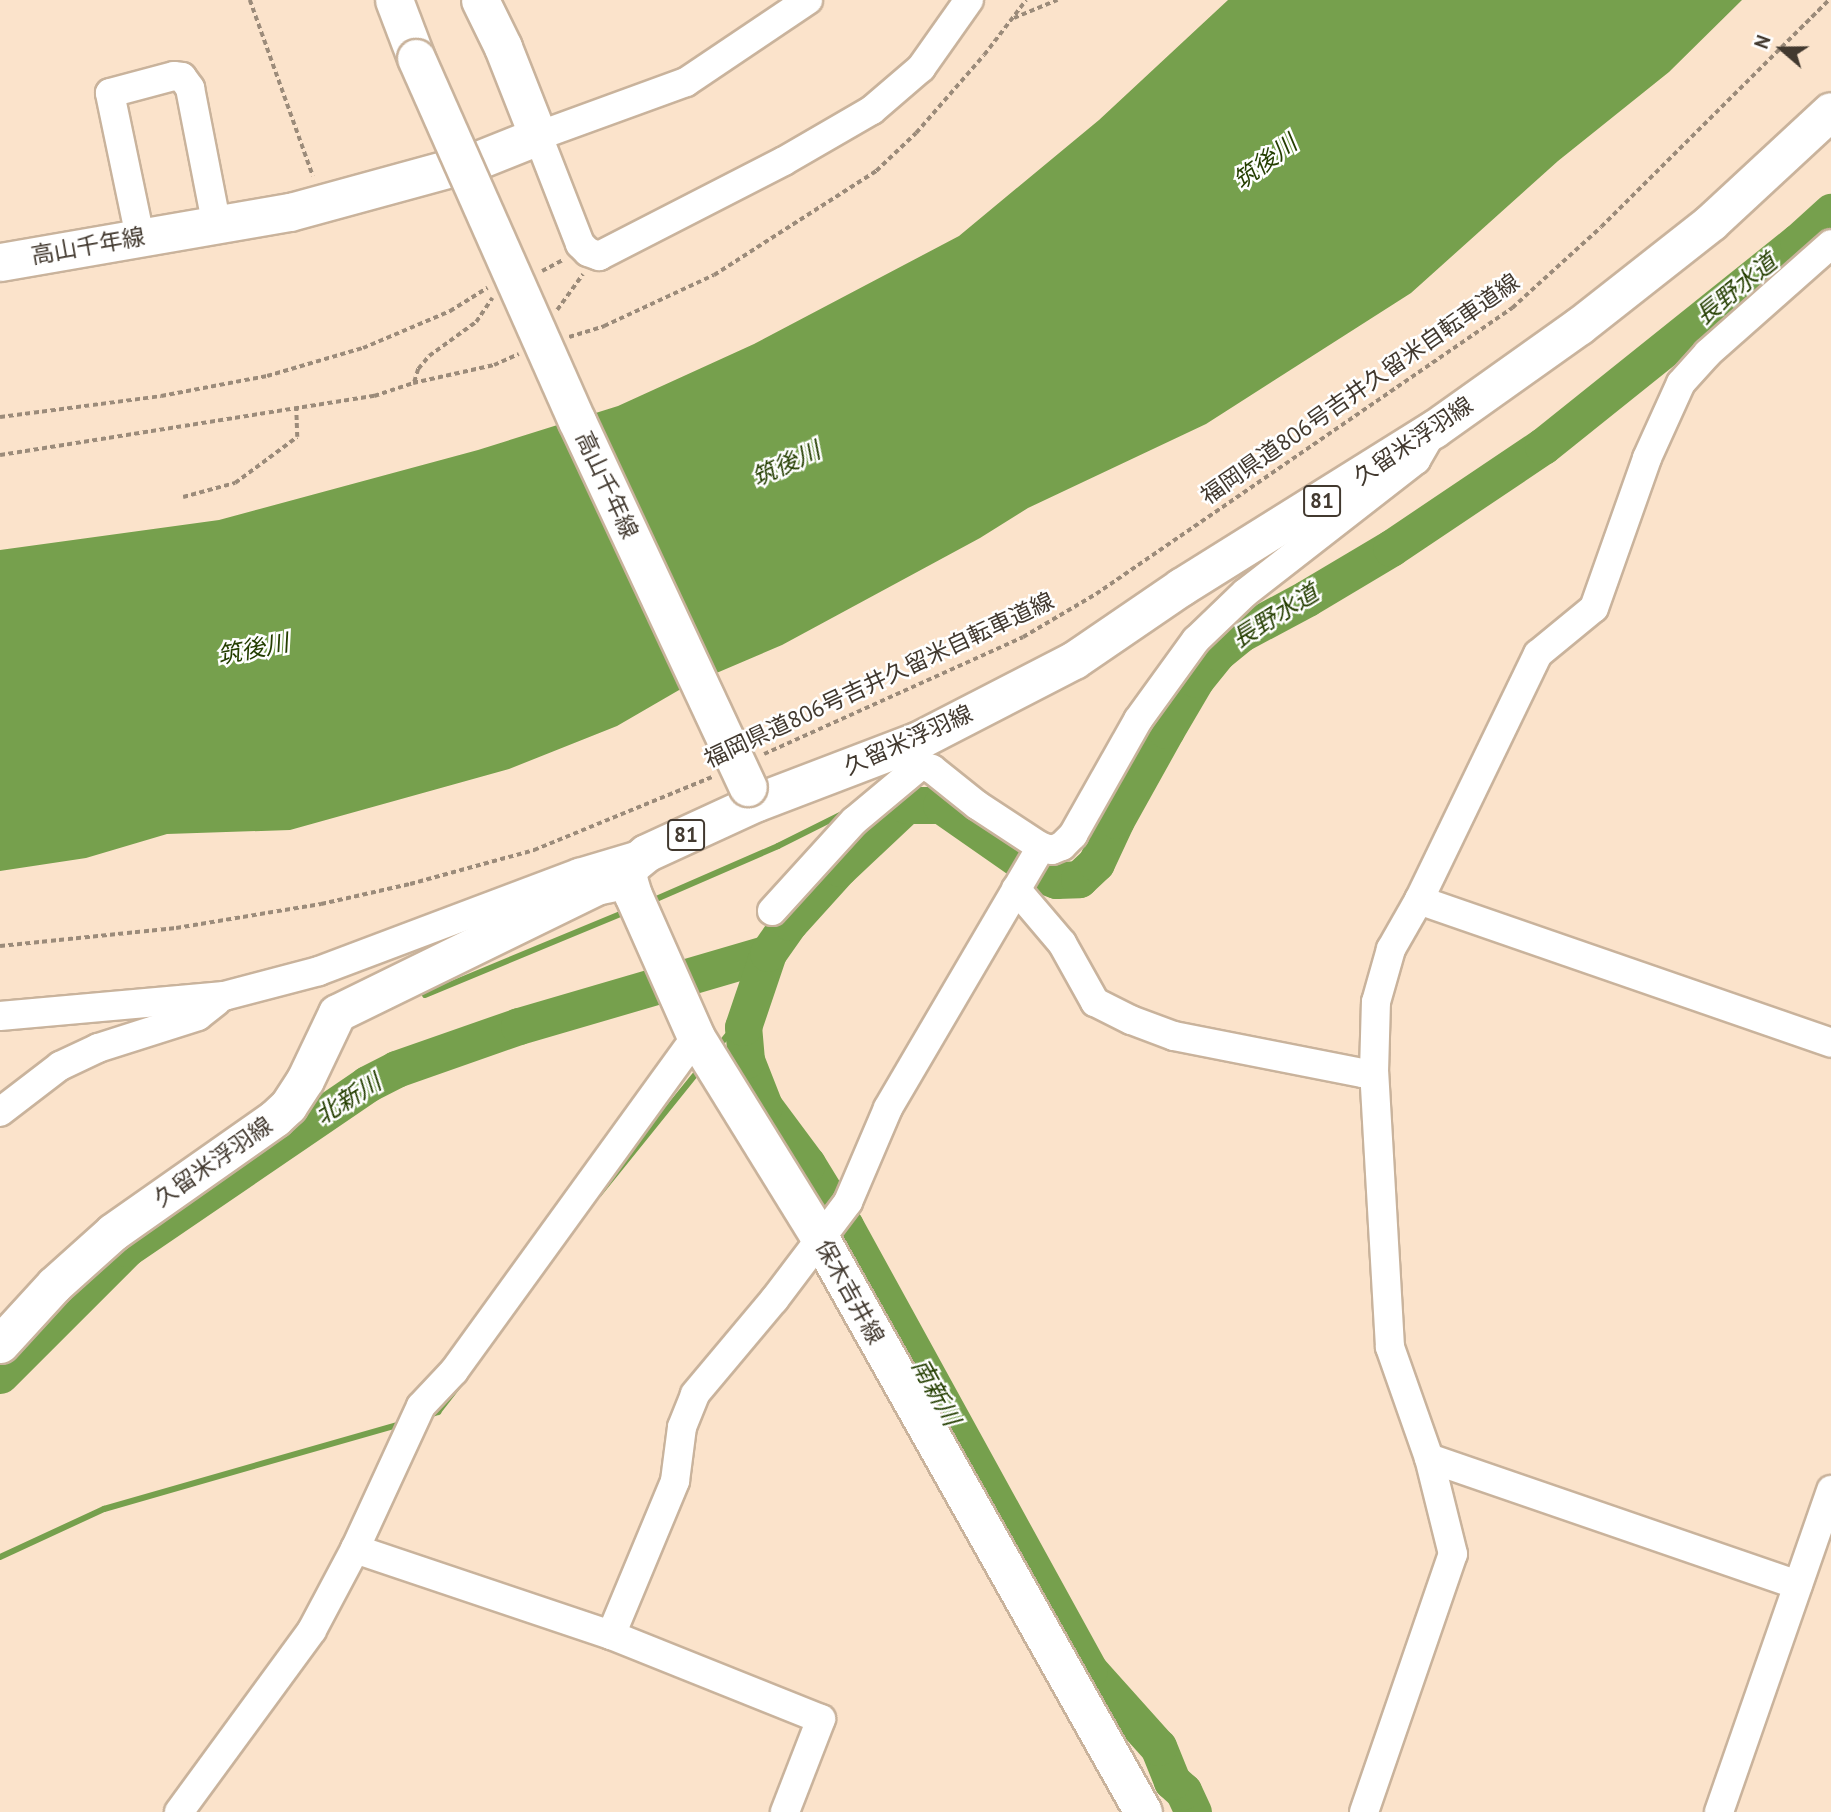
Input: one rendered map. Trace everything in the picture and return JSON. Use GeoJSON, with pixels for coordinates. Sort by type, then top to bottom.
{"type":"FeatureCollection","features":[{"type":"Feature","properties":{"kind":"main road","name":"高山千年線"},"geometry":{"type":"LineString","coordinates":[[394,0],[416,58],[577,421],[756,781]]}},
{"type":"Feature","properties":{"kind":"main road"},"geometry":{"type":"LineString","coordinates":[[480,0],[503,47],[538,136]]}},
{"type":"Feature","properties":{"kind":"main road","name":"久留米浮羽線"},"geometry":{"type":"LineString","coordinates":[[0,1344],[54,1285],[113,1232],[288,1106],[305,1080],[337,1013],[596,886],[636,876],[756,781],[917,741],[1074,660],[1181,587],[1434,429],[1645,277],[1711,222],[1831,111]]}},
{"type":"Feature","properties":{"kind":"main road","name":"高山千年線"},"geometry":{"type":"LineString","coordinates":[[0,262],[216,222],[290,212],[472,162],[538,136]]}},
{"type":"Feature","properties":{"kind":"main road","name":"保木吉井線"},"geometry":{"type":"LineString","coordinates":[[636,876],[700,1043],[825,1232],[1143,1812]]}},
{"type":"Feature","properties":{"kind":"street"},"geometry":{"type":"LineString","coordinates":[[808,0],[686,82],[538,136],[580,243],[599,256],[760,174],[872,110],[921,68],[969,0]]}},
{"type":"Feature","properties":{"kind":"street"},"geometry":{"type":"LineString","coordinates":[[140,237],[110,93],[174,76],[182,77],[190,88],[216,222]]}},
{"type":"Feature","properties":{"kind":"street"},"geometry":{"type":"LineString","coordinates":[[1364,1812],[1453,1554],[1429,1458],[1390,1347],[1374,1073],[1376,1002],[1391,949],[1419,900],[1538,654],[1594,608],[1647,458],[1681,383],[1708,353],[1831,244]]}},
{"type":"Feature","properties":{"kind":"street"},"geometry":{"type":"LineString","coordinates":[[772,911],[854,821],[921,765],[932,769],[977,805],[1041,847],[1052,850],[1073,835],[1138,720],[1196,640],[1245,593],[1416,460],[1434,429]]}},
{"type":"Feature","properties":{"kind":"street"},"geometry":{"type":"LineString","coordinates":[[611,1635],[675,1481],[682,1427],[695,1394],[774,1300],[848,1202],[888,1108],[1041,847]]}},
{"type":"Feature","properties":{"kind":"street"},"geometry":{"type":"LineString","coordinates":[[0,1016],[224,996],[319,971],[579,873],[636,876]]}},
{"type":"Feature","properties":{"kind":"street"},"geometry":{"type":"LineString","coordinates":[[1018,887],[1062,943],[1095,1002],[1131,1020],[1174,1036],[1374,1073]]}},
{"type":"Feature","properties":{"kind":"street"},"geometry":{"type":"LineString","coordinates":[[1419,900],[1831,1043]]}},
{"type":"Feature","properties":{"kind":"street"},"geometry":{"type":"LineString","coordinates":[[0,1112],[60,1066],[98,1048],[198,1016],[224,996]]}},
{"type":"Feature","properties":{"kind":"street"},"geometry":{"type":"LineString","coordinates":[[179,1812],[312,1630],[355,1549],[415,1418],[454,1371],[700,1043]]}},
{"type":"Feature","properties":{"kind":"street"},"geometry":{"type":"LineString","coordinates":[[1429,1458],[1797,1586]]}},
{"type":"Feature","properties":{"kind":"street"},"geometry":{"type":"LineString","coordinates":[[1719,1812],[1831,1490]]}},
{"type":"Feature","properties":{"kind":"street"},"geometry":{"type":"LineString","coordinates":[[355,1549],[611,1635],[821,1720],[785,1812]]}},
{"type":"Feature","properties":{"kind":"path"},"geometry":{"type":"LineString","coordinates":[[250,0],[323,202]]}},
{"type":"Feature","properties":{"kind":"path"},"geometry":{"type":"LineString","coordinates":[[566,338],[604,326],[714,275],[876,171],[916,133],[1026,0]]}},
{"type":"Feature","properties":{"kind":"path"},"geometry":{"type":"LineString","coordinates":[[1012,19],[1057,0]]}},
{"type":"Feature","properties":{"kind":"path","name":"福岡県道806号吉井久留米自転車道線"},"geometry":{"type":"LineString","coordinates":[[756,781],[1023,637],[1096,594],[1512,308],[1601,227],[1829,0]]}},
{"type":"Feature","properties":{"kind":"path"},"geometry":{"type":"LineString","coordinates":[[555,313],[587,268],[593,254]]}},
{"type":"Feature","properties":{"kind":"path"},"geometry":{"type":"LineString","coordinates":[[0,417],[161,396],[267,376],[363,348],[450,312],[489,287]]}},
{"type":"Feature","properties":{"kind":"path"},"geometry":{"type":"LineString","coordinates":[[413,383],[418,369],[429,356],[476,322],[493,296]]}},
{"type":"Feature","properties":{"kind":"path"},"geometry":{"type":"LineString","coordinates":[[0,455],[97,442],[374,396],[413,383],[494,365],[527,351]]}},
{"type":"Feature","properties":{"kind":"path"},"geometry":{"type":"LineString","coordinates":[[183,497],[235,483],[297,437],[296,407]]}},
{"type":"Feature","properties":{"kind":"path","name":"福岡県道806号吉井久留米自転車道線"},"geometry":{"type":"LineString","coordinates":[[0,946],[176,928],[321,904],[410,884],[534,850],[712,777]]}},
{"type":"Feature","properties":{"kind":"water","name":"筑後川"},"geometry":{"type":"Polygon","coordinates":[[[1228,0],[1742,0],[1669,72],[1558,161],[1411,293],[1206,424],[1028,508],[980,538],[782,645],[686,686],[617,726],[509,769],[290,830],[167,834],[86,858],[0,871],[0,550],[219,520],[478,450],[618,406],[754,344],[959,236],[1099,120],[1228,0]]]}},
{"type":"Feature","properties":{"kind":"waterway","name":"長野水道"},"geometry":{"type":"LineString","coordinates":[[1193,1812],[1183,1791],[1172,1781],[1158,1747],[1089,1670],[845,1226],[807,1164],[764,1106],[746,1060],[743,1027],[768,953],[790,922],[839,868],[906,805],[941,805],[1040,874],[1056,880],[1079,879],[1096,863],[1116,820],[1166,730],[1196,679],[1218,652],[1240,634],[1391,548],[1543,446],[1798,242],[1831,212]]}},
{"type":"Feature","properties":{"kind":"waterway"},"geometry":{"type":"LineString","coordinates":[[892,799],[906,805]]}},
{"type":"Feature","properties":{"kind":"waterway"},"geometry":{"type":"LineString","coordinates":[[647,903],[778,846],[848,811]]}},
{"type":"Feature","properties":{"kind":"waterway"},"geometry":{"type":"LineString","coordinates":[[425,995],[628,911]]}},
{"type":"Feature","properties":{"kind":"waterway","name":"北新川"},"geometry":{"type":"LineString","coordinates":[[0,1375],[127,1248],[367,1084],[396,1069],[519,1026],[768,953]]}},
{"type":"Feature","properties":{"kind":"waterway"},"geometry":{"type":"LineString","coordinates":[[718,1047],[730,1032],[743,1027]]}},
{"type":"Feature","properties":{"kind":"waterway"},"geometry":{"type":"LineString","coordinates":[[599,1194],[700,1069]]}},
{"type":"Feature","properties":{"kind":"waterway"},"geometry":{"type":"LineString","coordinates":[[426,1416],[438,1412],[458,1386]]}},
{"type":"Feature","properties":{"kind":"waterway"},"geometry":{"type":"LineString","coordinates":[[0,1557],[104,1509],[403,1423]]}},
{"type":"Feature","properties":{"kind":"water label","name":"南新川"},"geometry":{"type":"Point","coordinates":[936,1392]}}]}
